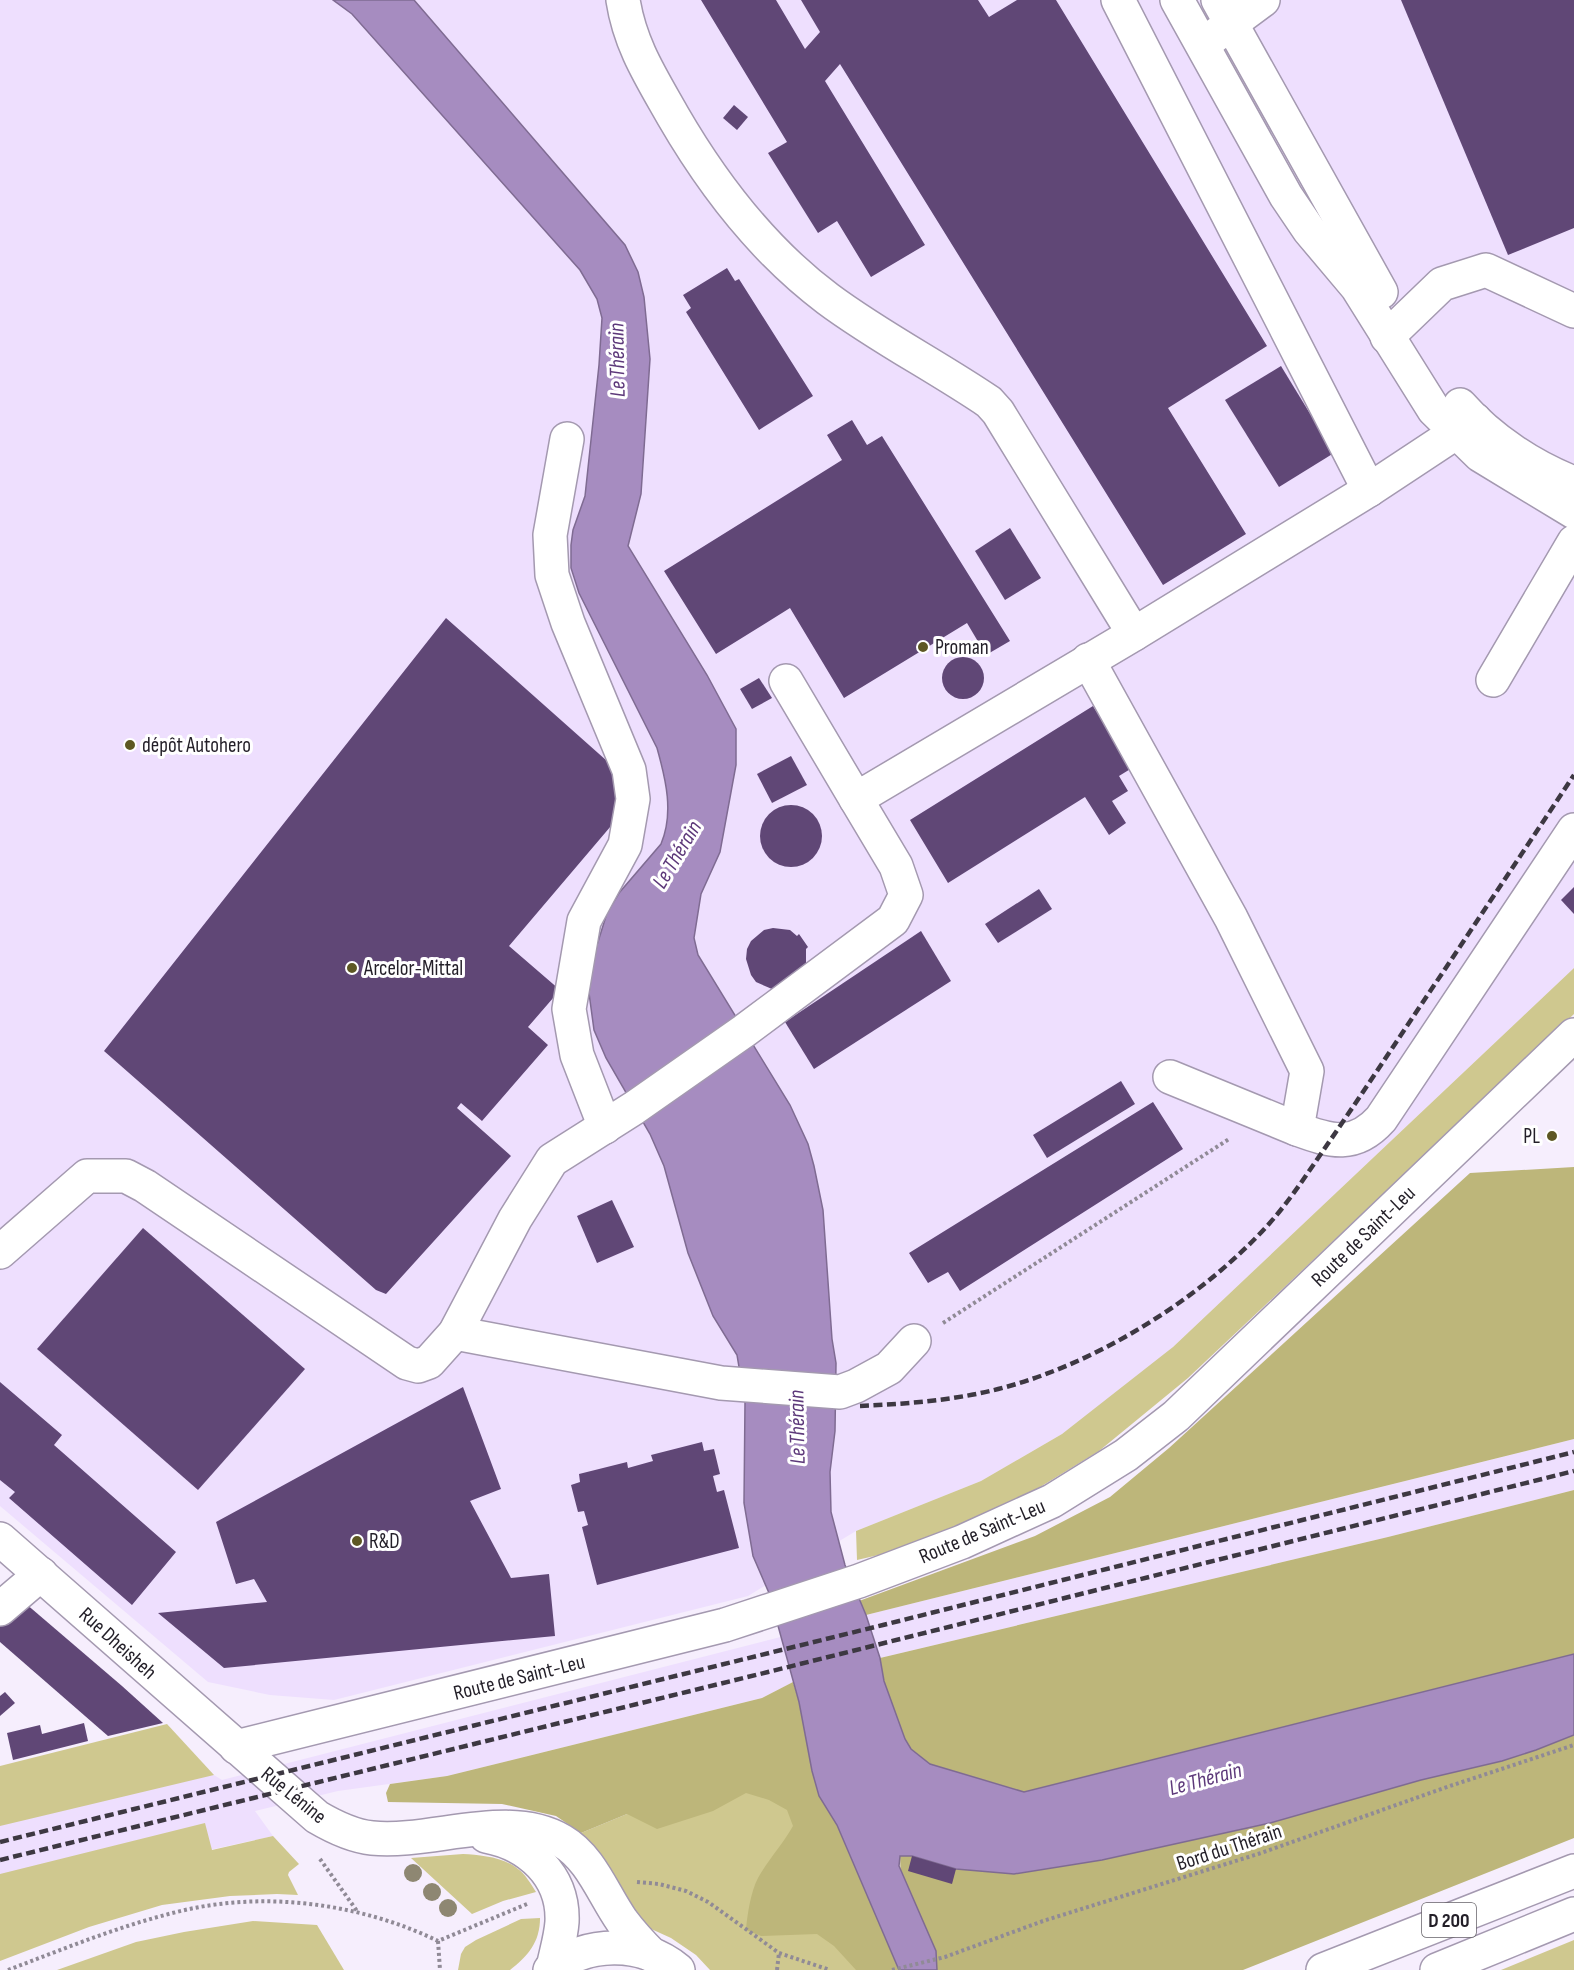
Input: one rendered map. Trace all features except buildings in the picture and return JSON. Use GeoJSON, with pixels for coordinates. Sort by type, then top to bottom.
{"type":"FeatureCollection","features":[{"type":"Feature","properties":{"kind":"street"},"geometry":{"type":"LineString","coordinates":[[623,0],[633,43],[641,60],[694,152],[738,211],[785,262],[827,298],[989,402],[1004,422],[1134,634]]}},
{"type":"Feature","properties":{"kind":"street"},"geometry":{"type":"LineString","coordinates":[[1118,0],[1369,490]]}},
{"type":"Feature","properties":{"kind":"street"},"geometry":{"type":"LineString","coordinates":[[1177,0],[1297,214],[1393,331],[1427,367],[1488,460],[1574,512]]}},
{"type":"Feature","properties":{"kind":"street"},"geometry":{"type":"LineString","coordinates":[[1202,45],[1225,12],[1263,0]]}},
{"type":"Feature","properties":{"kind":"street"},"geometry":{"type":"LineString","coordinates":[[1225,12],[1393,331]]}},
{"type":"Feature","properties":{"kind":"street"},"geometry":{"type":"LineString","coordinates":[[1393,331],[1442,284],[1486,270],[1574,311]]}},
{"type":"Feature","properties":{"kind":"street"},"geometry":{"type":"LineString","coordinates":[[856,799],[1134,634],[1369,490],[1466,426]]}},
{"type":"Feature","properties":{"kind":"street"},"geometry":{"type":"LineString","coordinates":[[1466,426],[1558,477],[1574,483]]}},
{"type":"Feature","properties":{"kind":"street"},"geometry":{"type":"LineString","coordinates":[[567,439],[550,535],[552,575],[568,623],[629,770],[633,799],[625,845],[584,921],[569,1009],[577,1055],[605,1126]]}},
{"type":"Feature","properties":{"kind":"street"},"geometry":{"type":"LineString","coordinates":[[1493,680],[1574,542]]}},
{"type":"Feature","properties":{"kind":"street"},"geometry":{"type":"LineString","coordinates":[[1088,660],[1231,918],[1307,1071],[1297,1129]]}},
{"type":"Feature","properties":{"kind":"street"},"geometry":{"type":"LineString","coordinates":[[0,1252],[87,1176],[126,1176],[145,1186],[407,1363],[418,1366],[429,1362],[455,1333],[515,1219],[552,1160],[634,1108],[744,1031],[893,920],[906,895],[896,866],[786,681]]}},
{"type":"Feature","properties":{"kind":"street"},"geometry":{"type":"LineString","coordinates":[[1170,1077],[1312,1135],[1347,1140],[1360,1137],[1382,1119],[1574,830]]}},
{"type":"Feature","properties":{"kind":"street","name":"Route de Saint-Leu"},"geometry":{"type":"LineString","coordinates":[[236,1747],[637,1648],[758,1615],[962,1542],[1052,1501],[1098,1474],[1154,1434],[1200,1394],[1574,1035]]}},
{"type":"Feature","properties":{"kind":"street"},"geometry":{"type":"LineString","coordinates":[[455,1333],[721,1383],[840,1392],[889,1368],[914,1341]]}},
{"type":"Feature","properties":{"kind":"street","name":"Rue Dheisheh"},"geometry":{"type":"LineString","coordinates":[[0,1539],[236,1747]]}},
{"type":"Feature","properties":{"kind":"street"},"geometry":{"type":"LineString","coordinates":[[0,1609],[41,1574]]}},
{"type":"Feature","properties":{"kind":"street","name":"Rue Lénine"},"geometry":{"type":"LineString","coordinates":[[236,1747],[317,1817],[338,1828],[371,1838],[410,1837],[463,1831]]}},
{"type":"Feature","properties":{"kind":"street"},"geometry":{"type":"LineString","coordinates":[[463,1831],[516,1828],[549,1834],[564,1841],[584,1860],[621,1919],[665,1962]]}},
{"type":"Feature","properties":{"kind":"street"},"geometry":{"type":"LineString","coordinates":[[463,1831],[495,1837],[513,1845],[531,1855],[552,1877],[559,1894],[562,1922],[551,1969]]}},
{"type":"Feature","properties":{"kind":"street","name":"D 200"},"geometry":{"type":"LineString","coordinates":[[1323,1970],[1574,1871]]}},
{"type":"Feature","properties":{"kind":"street","name":"D 200"},"geometry":{"type":"LineString","coordinates":[[1437,1970],[1574,1914]]}},
{"type":"Feature","properties":{"kind":"street"},"geometry":{"type":"LineString","coordinates":[[551,1969],[575,1955],[601,1948],[627,1948],[665,1962]]}},
{"type":"Feature","properties":{"kind":"path"},"geometry":{"type":"LineString","coordinates":[[914,1341],[1265,1116]]}},
{"type":"Feature","properties":{"kind":"path","name":"Bord du Thérain"},"geometry":{"type":"LineString","coordinates":[[892,1970],[945,1957],[1043,1921],[1258,1854],[1574,1745]]}},
{"type":"Feature","properties":{"kind":"path"},"geometry":{"type":"LineString","coordinates":[[627,1881],[660,1884],[686,1891],[708,1902],[779,1953],[830,1970]]}},
{"type":"Feature","properties":{"kind":"path"},"geometry":{"type":"LineString","coordinates":[[8,1970],[104,1934],[185,1910],[237,1901],[287,1902],[358,1911],[409,1927],[438,1941],[536,1900]]}},
{"type":"Feature","properties":{"kind":"path"},"geometry":{"type":"LineString","coordinates":[[438,1941],[440,1970]]}},
{"type":"Feature","properties":{"kind":"path"},"geometry":{"type":"LineString","coordinates":[[777,1970],[779,1953]]}},
{"type":"Feature","properties":{"kind":"shaded area"},"geometry":{"type":"Polygon","coordinates":[[[0,0],[1574,0],[1574,968],[1173,1347],[1129,1385],[1062,1434],[981,1481],[856,1531],[748,1596],[334,1700],[270,1695],[208,1682],[0,1506],[0,0]]]}},
{"type":"Feature","properties":{"kind":"shaded area"},"geometry":{"type":"Polygon","coordinates":[[[1574,968],[1574,1014],[1188,1378],[1099,1451],[1006,1508],[913,1547],[857,1560],[856,1531],[981,1481],[1062,1434],[1173,1347],[1574,968]]]}},
{"type":"Feature","properties":{"kind":"shaded area"},"geometry":{"type":"Polygon","coordinates":[[[1574,1167],[1574,1439],[866,1615],[859,1601],[1035,1536],[1110,1497],[1169,1448],[1470,1173],[1574,1167]]]}},
{"type":"Feature","properties":{"kind":"shaded area"},"geometry":{"type":"Polygon","coordinates":[[[1574,1439],[1574,1490],[1388,1537],[880,1658],[793,1682],[762,1698],[447,1776],[338,1791],[255,1811],[273,1836],[0,1896],[0,1819],[138,1786],[214,1775],[222,1780],[866,1615],[1574,1439]]]}},
{"type":"Feature","properties":{"kind":"shaded area"},"geometry":{"type":"Polygon","coordinates":[[[1574,1490],[1574,1654],[1024,1792],[930,1764],[911,1749],[905,1740],[884,1681],[880,1658],[1388,1537],[1574,1490]]]}},
{"type":"Feature","properties":{"kind":"shaded area"},"geometry":{"type":"Polygon","coordinates":[[[793,1682],[819,1796],[837,1825],[899,1970],[856,1970],[834,1946],[817,1934],[761,1936],[746,1930],[756,1883],[793,1826],[787,1810],[769,1800],[746,1793],[713,1811],[657,1829],[627,1814],[581,1833],[556,1816],[502,1804],[388,1802],[386,1793],[390,1784],[447,1776],[762,1698],[793,1682]]]}},
{"type":"Feature","properties":{"kind":"shaded area"},"geometry":{"type":"Polygon","coordinates":[[[167,1724],[214,1775],[0,1826],[0,1766],[167,1724]]]}},
{"type":"Feature","properties":{"kind":"shaded area"},"geometry":{"type":"Polygon","coordinates":[[[1574,1735],[1574,1838],[1243,1970],[904,1970],[900,1856],[912,1856],[1014,1874],[1102,1860],[1270,1823],[1421,1780],[1502,1761],[1574,1735]]]}},
{"type":"Feature","properties":{"kind":"shaded area"},"geometry":{"type":"Polygon","coordinates":[[[808,1753],[812,1772],[899,1970],[710,1970],[696,1955],[671,1938],[649,1928],[632,1913],[606,1863],[581,1833],[627,1814],[808,1753]]]}},
{"type":"Feature","properties":{"kind":"shaded area"},"geometry":{"type":"Polygon","coordinates":[[[205,1823],[212,1850],[273,1836],[299,1864],[288,1875],[298,1895],[230,1896],[162,1905],[89,1927],[0,1961],[0,1874],[205,1823]]]}},
{"type":"Feature","properties":{"kind":"shaded area"},"geometry":{"type":"Polygon","coordinates":[[[463,1854],[492,1857],[512,1865],[528,1879],[536,1892],[503,1901],[472,1914],[411,1858],[463,1854]]]}},
{"type":"Feature","properties":{"kind":"shaded area"},"geometry":{"type":"Polygon","coordinates":[[[540,1918],[538,1934],[532,1948],[510,1970],[458,1970],[465,1947],[476,1940],[521,1919],[540,1918]]]}},
{"type":"Feature","properties":{"kind":"shaded area"},"geometry":{"type":"Polygon","coordinates":[[[253,1921],[317,1925],[344,1970],[57,1970],[136,1942],[253,1921]]]}},
{"type":"Feature","properties":{"kind":"shaded area"},"geometry":{"type":"Polygon","coordinates":[[[1574,1940],[1574,1970],[1501,1970],[1574,1940]]]}},
{"type":"Feature","properties":{"kind":"water","name":"Le Thérain"},"geometry":{"type":"Polygon","coordinates":[[[333,0],[414,0],[625,245],[638,272],[644,297],[650,359],[641,494],[628,546],[707,675],[736,729],[736,765],[720,852],[701,894],[694,938],[698,955],[790,1105],[808,1144],[814,1166],[823,1210],[832,1339],[836,1363],[835,1431],[830,1472],[831,1512],[845,1565],[866,1615],[880,1658],[884,1681],[905,1739],[911,1749],[930,1764],[1024,1792],[1574,1654],[1574,1735],[1502,1761],[1421,1780],[1270,1823],[1102,1860],[1014,1874],[956,1869],[912,1856],[900,1856],[899,1866],[936,1951],[937,1970],[899,1970],[837,1825],[819,1796],[799,1702],[769,1593],[753,1556],[744,1503],[745,1403],[737,1355],[713,1316],[688,1253],[664,1166],[650,1134],[606,1058],[594,1030],[589,993],[597,945],[607,913],[619,893],[661,844],[668,808],[666,784],[657,748],[579,593],[571,568],[573,530],[585,496],[599,365],[602,318],[597,299],[580,270],[352,14],[333,0]]]}},
{"type":"Feature","properties":{"kind":"railway"},"geometry":{"type":"LineString","coordinates":[[860,1406],[925,1402],[958,1397],[1028,1380],[1066,1366],[1141,1328],[1210,1280],[1268,1225],[1287,1202],[1574,775]]}},
{"type":"Feature","properties":{"kind":"railway"},"geometry":{"type":"LineString","coordinates":[[0,1842],[1574,1452]]}},
{"type":"Feature","properties":{"kind":"railway"},"geometry":{"type":"LineString","coordinates":[[0,1860],[1574,1471]]}},
{"type":"Feature","properties":{"kind":"place","name":"Proman"},"geometry":{"type":"Point","coordinates":[923,647]}},
{"type":"Feature","properties":{"kind":"place","name":"dépôt Autohero"},"geometry":{"type":"Point","coordinates":[130,745]}},
{"type":"Feature","properties":{"kind":"place","name":"Arcelor-Mittal"},"geometry":{"type":"Point","coordinates":[352,968]}},
{"type":"Feature","properties":{"kind":"place","name":"PL"},"geometry":{"type":"Point","coordinates":[1552,1136]}},
{"type":"Feature","properties":{"kind":"place","name":"R&D"},"geometry":{"type":"Point","coordinates":[357,1541]}}]}
